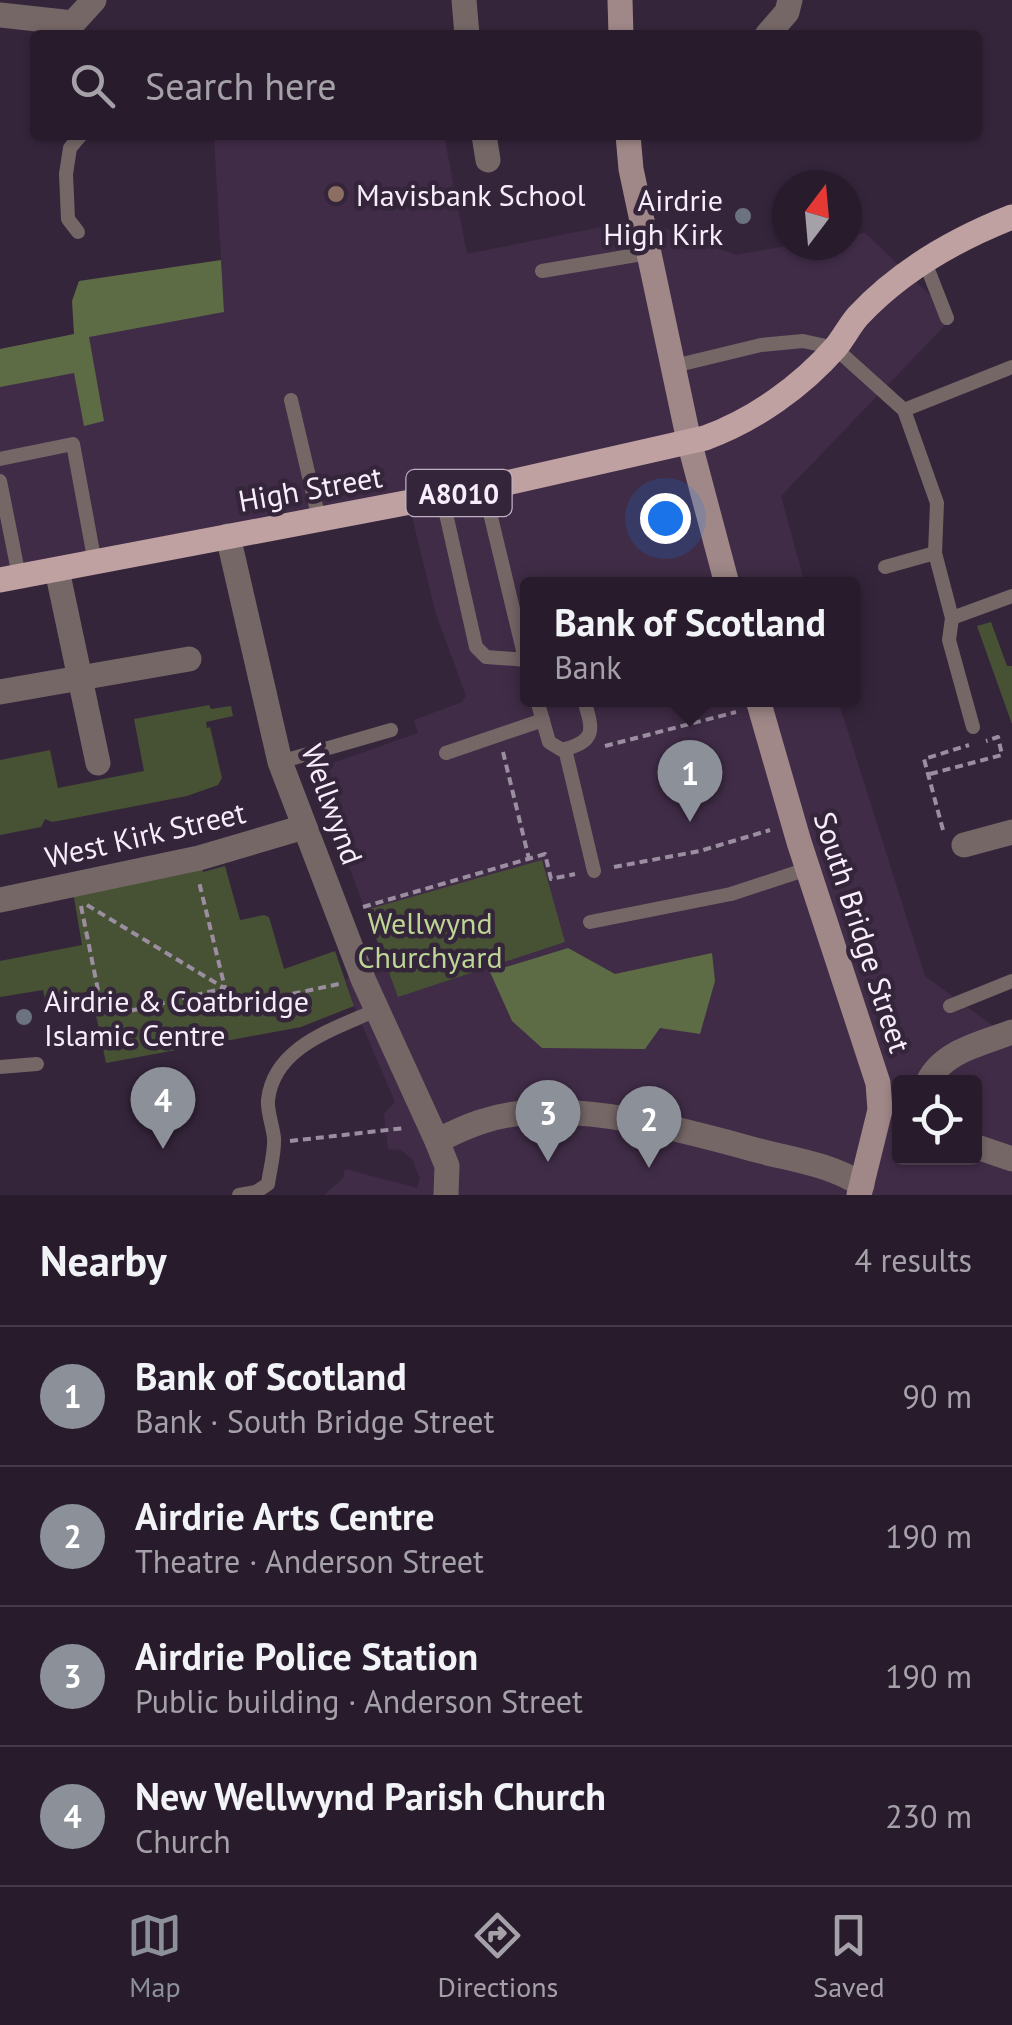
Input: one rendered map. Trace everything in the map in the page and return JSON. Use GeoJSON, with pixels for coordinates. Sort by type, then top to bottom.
{"type":"FeatureCollection","features":[{"type":"Feature","properties":{"kind":"main road"},"geometry":{"type":"LineString","coordinates":[[620,0],[622,30]]}},
{"type":"Feature","properties":{"kind":"main road"},"geometry":{"type":"LineString","coordinates":[[628,140],[631,169],[688,441],[725,577]]}},
{"type":"Feature","properties":{"kind":"main road","name":"A8010"},"geometry":{"type":"LineString","coordinates":[[688,441],[730,429],[754,416],[800,381],[835,348],[857,317],[925,262],[976,231],[1012,217]]}},
{"type":"Feature","properties":{"kind":"main road","name":"High Street"},"geometry":{"type":"LineString","coordinates":[[10,578],[484,488],[688,441]]}},
{"type":"Feature","properties":{"kind":"main road","name":"South Bridge Street"},"geometry":{"type":"LineString","coordinates":[[760,707],[793,823],[890,1114],[860,1190]]}},
{"type":"Feature","properties":{"kind":"street"},"geometry":{"type":"LineString","coordinates":[[0,15],[74,29],[94,0]]}},
{"type":"Feature","properties":{"kind":"street"},"geometry":{"type":"LineString","coordinates":[[464,0],[467,30]]}},
{"type":"Feature","properties":{"kind":"street"},"geometry":{"type":"LineString","coordinates":[[772,30],[787,12],[790,0]]}},
{"type":"Feature","properties":{"kind":"street","name":"Wellwynd"},"geometry":{"type":"LineString","coordinates":[[228,536],[280,762],[363,980],[447,1166],[446,1195]]}},
{"type":"Feature","properties":{"kind":"street"},"geometry":{"type":"LineString","coordinates":[[58,570],[98,763]]}},
{"type":"Feature","properties":{"kind":"street"},"geometry":{"type":"LineString","coordinates":[[0,692],[189,659]]}},
{"type":"Feature","properties":{"kind":"street","name":"West Kirk Street"},"geometry":{"type":"LineString","coordinates":[[0,900],[194,859],[304,828]]}},
{"type":"Feature","properties":{"kind":"street"},"geometry":{"type":"LineString","coordinates":[[964,844],[1012,832]]}},
{"type":"Feature","properties":{"kind":"street"},"geometry":{"type":"LineString","coordinates":[[932,1075],[954,1054],[1012,1032]]}},
{"type":"Feature","properties":{"kind":"street"},"geometry":{"type":"LineString","coordinates":[[434,1133],[521,1113],[592,1114],[715,1139],[842,1172],[860,1190]]}},
{"type":"Feature","properties":{"kind":"street"},"geometry":{"type":"LineString","coordinates":[[982,1149],[1012,1160]]}},
{"type":"Feature","properties":{"kind":"lane"},"geometry":{"type":"LineString","coordinates":[[77,140],[70,148],[66,174],[68,219],[78,232]]}},
{"type":"Feature","properties":{"kind":"lane"},"geometry":{"type":"LineString","coordinates":[[542,271],[648,253]]}},
{"type":"Feature","properties":{"kind":"lane"},"geometry":{"type":"LineString","coordinates":[[925,262],[947,318]]}},
{"type":"Feature","properties":{"kind":"lane"},"geometry":{"type":"LineString","coordinates":[[674,366],[760,345],[803,341],[835,348],[904,410],[938,503],[935,553],[952,618],[949,640],[973,727]]}},
{"type":"Feature","properties":{"kind":"lane"},"geometry":{"type":"LineString","coordinates":[[904,410],[1012,367]]}},
{"type":"Feature","properties":{"kind":"lane"},"geometry":{"type":"LineString","coordinates":[[291,400],[320,519]]}},
{"type":"Feature","properties":{"kind":"lane"},"geometry":{"type":"LineString","coordinates":[[0,459],[74,444],[95,563]]}},
{"type":"Feature","properties":{"kind":"lane"},"geometry":{"type":"LineString","coordinates":[[0,481],[10,578]]}},
{"type":"Feature","properties":{"kind":"lane"},"geometry":{"type":"LineString","coordinates":[[484,488],[520,638]]}},
{"type":"Feature","properties":{"kind":"lane"},"geometry":{"type":"LineString","coordinates":[[442,496],[476,647],[486,657],[520,662]]}},
{"type":"Feature","properties":{"kind":"lane"},"geometry":{"type":"LineString","coordinates":[[886,566],[935,553]]}},
{"type":"Feature","properties":{"kind":"lane"},"geometry":{"type":"LineString","coordinates":[[952,618],[1012,596]]}},
{"type":"Feature","properties":{"kind":"lane"},"geometry":{"type":"LineString","coordinates":[[539,707],[549,742],[565,749],[578,746],[589,737],[592,728],[586,707]]}},
{"type":"Feature","properties":{"kind":"lane"},"geometry":{"type":"LineString","coordinates":[[446,753],[543,720]]}},
{"type":"Feature","properties":{"kind":"lane"},"geometry":{"type":"LineString","coordinates":[[280,762],[391,730]]}},
{"type":"Feature","properties":{"kind":"lane"},"geometry":{"type":"LineString","coordinates":[[565,749],[594,870]]}},
{"type":"Feature","properties":{"kind":"lane"},"geometry":{"type":"LineString","coordinates":[[590,922],[732,894],[808,868]]}},
{"type":"Feature","properties":{"kind":"lane"},"geometry":{"type":"LineString","coordinates":[[950,1006],[1012,981]]}},
{"type":"Feature","properties":{"kind":"lane"},"geometry":{"type":"LineString","coordinates":[[239,1195],[256,1192],[268,1184],[275,1142],[267,1101],[289,1056],[312,1039],[376,1010]]}},
{"type":"Feature","properties":{"kind":"lane"},"geometry":{"type":"LineString","coordinates":[[0,1068],[38,1064]]}},
{"type":"Feature","properties":{"kind":"path"},"geometry":{"type":"LineString","coordinates":[[589,737],[607,747],[742,707]]}},
{"type":"Feature","properties":{"kind":"path"},"geometry":{"type":"LineString","coordinates":[[964,844],[948,848],[924,759],[977,743],[973,727]]}},
{"type":"Feature","properties":{"kind":"path"},"geometry":{"type":"LineString","coordinates":[[928,774],[1002,755],[998,738],[987,740]]}},
{"type":"Feature","properties":{"kind":"path"},"geometry":{"type":"LineString","coordinates":[[506,766],[529,858]]}},
{"type":"Feature","properties":{"kind":"path"},"geometry":{"type":"LineString","coordinates":[[339,914],[546,854],[551,879],[700,851],[793,823]]}},
{"type":"Feature","properties":{"kind":"path"},"geometry":{"type":"LineString","coordinates":[[194,859],[225,988]]}},
{"type":"Feature","properties":{"kind":"path"},"geometry":{"type":"LineString","coordinates":[[225,988],[126,1012],[110,1008],[99,995],[80,901],[225,988],[249,1003],[363,980]]}},
{"type":"Feature","properties":{"kind":"path"},"geometry":{"type":"LineString","coordinates":[[81,999],[99,995]]}},
{"type":"Feature","properties":{"kind":"path"},"geometry":{"type":"LineString","coordinates":[[296,1140],[434,1133]]}},
{"type":"Feature","properties":{"kind":"shaded area"},"geometry":{"type":"Polygon","coordinates":[[[214,140],[445,140],[467,254],[641,219],[736,255],[772,249],[772,260],[862,260],[865,233],[953,317],[781,496],[803,577],[520,577],[520,707],[840,707],[925,976],[1012,1040],[1012,1195],[324,1195],[343,1178],[345,1169],[417,1188],[420,1178],[412,1159],[401,1150],[388,1149],[384,1114],[395,1102],[346,979],[386,966],[313,770],[418,733],[414,720],[462,702],[466,696],[435,611],[409,504],[0,580],[0,349],[82,333],[89,336],[224,312],[214,140]]]}},
{"type":"Feature","properties":{"kind":"green space"},"geometry":{"type":"Polygon","coordinates":[[[221,260],[224,312],[89,337],[104,421],[84,426],[74,373],[0,387],[0,349],[74,334],[72,301],[79,281],[221,260]]]}},
{"type":"Feature","properties":{"kind":"green space"},"geometry":{"type":"Polygon","coordinates":[[[991,622],[1007,666],[1012,666],[1012,724],[977,626],[991,622]]]}},
{"type":"Feature","properties":{"kind":"green space"},"geometry":{"type":"Polygon","coordinates":[[[209,705],[211,709],[231,706],[233,716],[206,722],[222,778],[218,785],[187,796],[52,822],[45,819],[41,827],[0,835],[0,760],[50,750],[58,788],[144,771],[134,719],[209,705]]]}},
{"type":"Feature","properties":{"kind":"green space"},"geometry":{"type":"Polygon","coordinates":[[[199,858],[203,872],[225,866],[240,920],[269,917],[284,969],[335,951],[354,1006],[301,1027],[106,1063],[91,991],[45,1000],[43,990],[0,997],[0,961],[82,945],[72,886],[199,858]]]}},
{"type":"Feature","properties":{"kind":"green space","name":"Wellwynd Churchyard"},"geometry":{"type":"Polygon","coordinates":[[[542,860],[565,942],[398,997],[366,910],[542,860]]]}},
{"type":"Feature","properties":{"kind":"green space"},"geometry":{"type":"Polygon","coordinates":[[[568,948],[615,974],[712,953],[715,981],[700,1034],[660,1028],[645,1049],[542,1048],[512,1021],[490,972],[568,948]]]}},
{"type":"Feature","properties":{"kind":"place","name":"Mavisbank School"},"geometry":{"type":"Point","coordinates":[336,194]}},
{"type":"Feature","properties":{"kind":"place","name":"Airdrie High Kirk"},"geometry":{"type":"Point","coordinates":[743,216]}},
{"type":"Feature","properties":{"kind":"place","name":"Bank of Scotland"},"geometry":{"type":"Point","coordinates":[690,822]}},
{"type":"Feature","properties":{"kind":"place","name":"Airdrie & Coatbridge Islamic Centre"},"geometry":{"type":"Point","coordinates":[24,1017]}},
{"type":"Feature","properties":{"kind":"place","name":"New Wellwynd Parish Church"},"geometry":{"type":"Point","coordinates":[163,1149]}},
{"type":"Feature","properties":{"kind":"place","name":"Airdrie Police Station"},"geometry":{"type":"Point","coordinates":[548,1162]}},
{"type":"Feature","properties":{"kind":"place","name":"Airdrie Arts Centre"},"geometry":{"type":"Point","coordinates":[649,1168]}}]}
